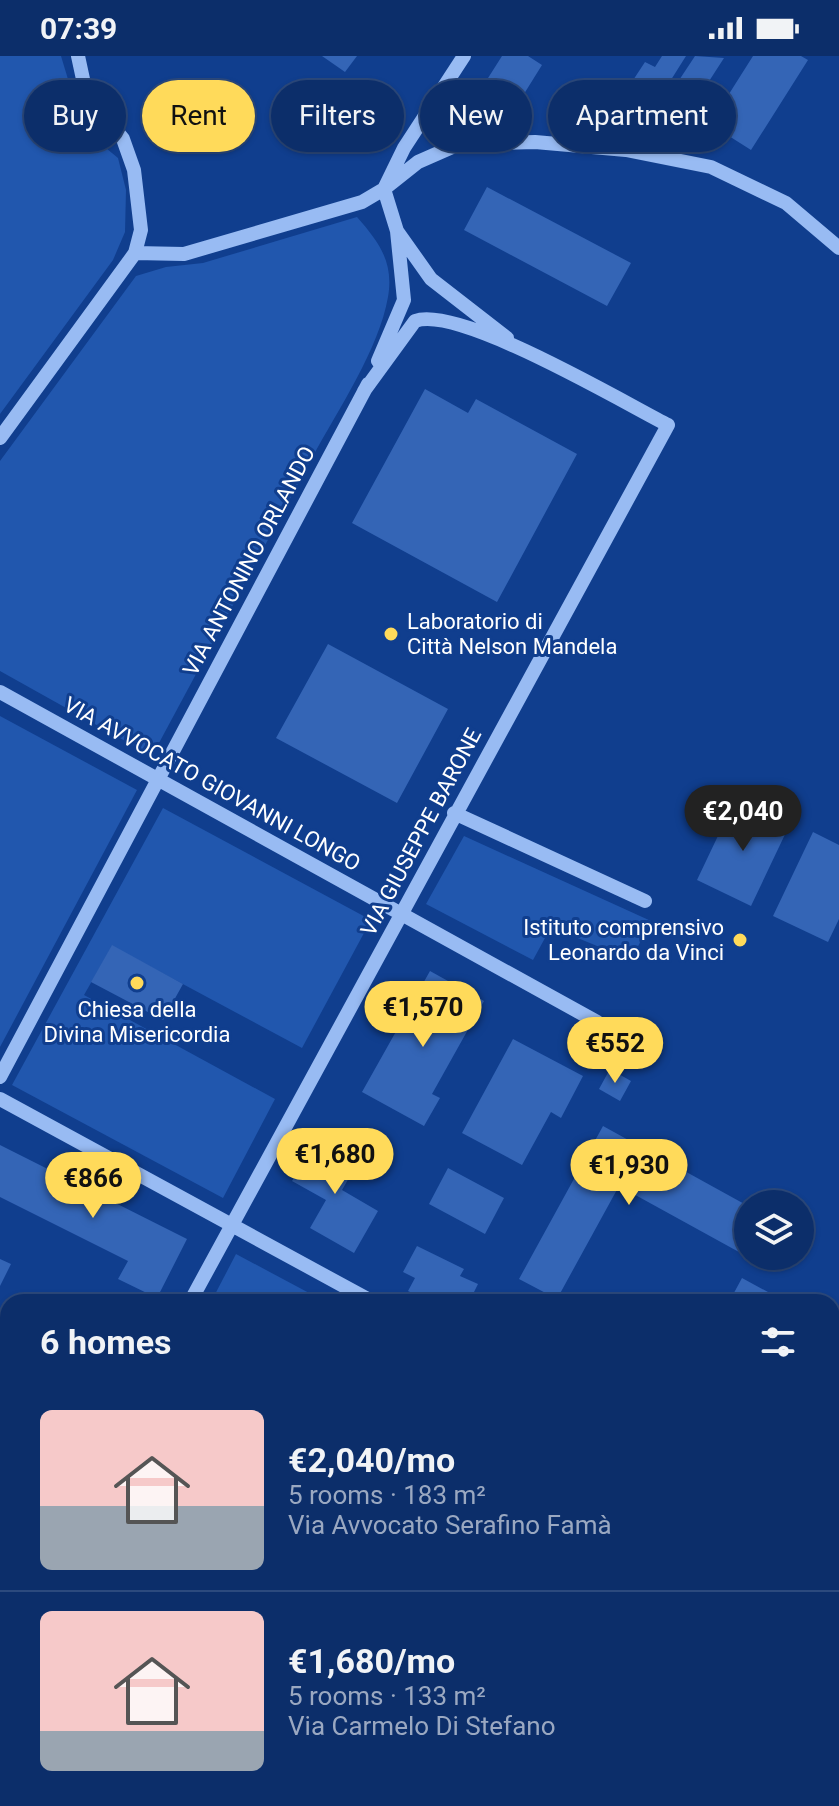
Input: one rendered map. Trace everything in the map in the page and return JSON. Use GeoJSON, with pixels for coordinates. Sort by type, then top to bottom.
{"type":"FeatureCollection","features":[{"type":"Feature","properties":{"kind":"street"},"geometry":{"type":"LineString","coordinates":[[0,438],[135,253],[141,230],[134,170],[123,139],[86,93],[78,56]]}},
{"type":"Feature","properties":{"kind":"street"},"geometry":{"type":"LineString","coordinates":[[384,189],[404,148],[464,56]]}},
{"type":"Feature","properties":{"kind":"street"},"geometry":{"type":"LineString","coordinates":[[135,253],[184,254],[362,202],[418,162],[459,144],[535,142],[626,150],[711,167],[786,203],[839,248]]}},
{"type":"Feature","properties":{"kind":"street","name":"VIA ANTONINO ORLANDO"},"geometry":{"type":"LineString","coordinates":[[0,1077],[364,391],[404,300],[397,231],[384,189]]}},
{"type":"Feature","properties":{"kind":"street"},"geometry":{"type":"LineString","coordinates":[[397,231],[431,279],[519,348]]}},
{"type":"Feature","properties":{"kind":"street"},"geometry":{"type":"LineString","coordinates":[[364,391],[415,321],[428,316],[446,319],[519,348]]}},
{"type":"Feature","properties":{"kind":"street","name":"VIA GIUSEPPE BARONE"},"geometry":{"type":"LineString","coordinates":[[194,1294],[668,425],[519,348]]}},
{"type":"Feature","properties":{"kind":"street","name":"VIA AVVOCATO GIOVANNI LONGO"},"geometry":{"type":"LineString","coordinates":[[0,692],[597,1022]]}},
{"type":"Feature","properties":{"kind":"street"},"geometry":{"type":"LineString","coordinates":[[454,813],[645,901]]}},
{"type":"Feature","properties":{"kind":"street"},"geometry":{"type":"LineString","coordinates":[[0,1099],[358,1294]]}},
{"type":"Feature","properties":{"kind":"shaded area"},"geometry":{"type":"Polygon","coordinates":[[[0,56],[61,56],[68,80],[24,80],[24,152],[111,152],[118,158],[126,190],[125,232],[113,260],[0,414],[0,56]]]}},
{"type":"Feature","properties":{"kind":"shaded area"},"geometry":{"type":"Polygon","coordinates":[[[357,217],[378,244],[389,273],[388,297],[376,337],[152,756],[0,671],[0,461],[136,276],[166,267],[203,263],[357,217]]]}},
{"type":"Feature","properties":{"kind":"shaded area"},"geometry":{"type":"Polygon","coordinates":[[[0,716],[137,790],[0,1047],[0,716]]]}},
{"type":"Feature","properties":{"kind":"shaded area"},"geometry":{"type":"Polygon","coordinates":[[[163,808],[371,920],[302,1048],[112,946],[84,995],[275,1099],[223,1198],[12,1085],[163,808]]]}},
{"type":"Feature","properties":{"kind":"shaded area"},"geometry":{"type":"Polygon","coordinates":[[[464,836],[651,921],[631,960],[551,927],[533,960],[426,904],[464,836]]]}},
{"type":"Feature","properties":{"kind":"shaded area"},"geometry":{"type":"Polygon","coordinates":[[[236,1254],[311,1294],[215,1294],[236,1254]]]}},
{"type":"Feature","properties":{"kind":"building"},"geometry":{"type":"Polygon","coordinates":[[[322,56],[357,56],[345,72],[322,56]]]}},
{"type":"Feature","properties":{"kind":"building"},"geometry":{"type":"Polygon","coordinates":[[[502,56],[528,56],[542,65],[532,81],[487,80],[502,56]]]}},
{"type":"Feature","properties":{"kind":"building"},"geometry":{"type":"Polygon","coordinates":[[[662,56],[686,56],[671,80],[633,80],[645,62],[655,67],[662,56]]]}},
{"type":"Feature","properties":{"kind":"building"},"geometry":{"type":"Polygon","coordinates":[[[695,56],[724,58],[710,80],[679,80],[695,56]]]}},
{"type":"Feature","properties":{"kind":"building"},"geometry":{"type":"Polygon","coordinates":[[[753,56],[801,56],[808,60],[751,150],[736,140],[736,83],[753,56]]]}},
{"type":"Feature","properties":{"kind":"building"},"geometry":{"type":"Polygon","coordinates":[[[487,187],[631,263],[607,306],[464,230],[487,187]]]}},
{"type":"Feature","properties":{"kind":"building"},"geometry":{"type":"Polygon","coordinates":[[[425,389],[468,413],[476,399],[577,454],[497,602],[352,523],[425,389]]]}},
{"type":"Feature","properties":{"kind":"building"},"geometry":{"type":"Polygon","coordinates":[[[328,644],[448,709],[397,803],[276,738],[328,644]]]}},
{"type":"Feature","properties":{"kind":"building"},"geometry":{"type":"Polygon","coordinates":[[[735,800],[789,826],[751,906],[697,880],[735,800]]]}},
{"type":"Feature","properties":{"kind":"building"},"geometry":{"type":"Polygon","coordinates":[[[813,832],[839,845],[839,919],[828,942],[773,916],[813,832]]]}},
{"type":"Feature","properties":{"kind":"building","name":"Chiesa della Divina Misericordia"},"geometry":{"type":"Polygon","coordinates":[[[112,945],[183,984],[163,1020],[91,982],[112,945]]]}},
{"type":"Feature","properties":{"kind":"building"},"geometry":{"type":"Polygon","coordinates":[[[430,971],[484,1001],[432,1094],[440,1098],[424,1126],[362,1092],[430,971]]]}},
{"type":"Feature","properties":{"kind":"building"},"geometry":{"type":"Polygon","coordinates":[[[513,1039],[583,1076],[561,1118],[551,1112],[522,1165],[462,1133],[513,1039]]]}},
{"type":"Feature","properties":{"kind":"building"},"geometry":{"type":"Polygon","coordinates":[[[610,1069],[631,1081],[620,1101],[599,1089],[610,1069]]]}},
{"type":"Feature","properties":{"kind":"building"},"geometry":{"type":"Polygon","coordinates":[[[603,1126],[734,1198],[734,1249],[619,1186],[560,1294],[548,1294],[519,1279],[603,1126]]]}},
{"type":"Feature","properties":{"kind":"building"},"geometry":{"type":"Polygon","coordinates":[[[316,1138],[358,1162],[342,1190],[378,1211],[354,1253],[310,1228],[326,1200],[292,1181],[316,1138]]]}},
{"type":"Feature","properties":{"kind":"building"},"geometry":{"type":"Polygon","coordinates":[[[0,1145],[187,1239],[159,1294],[149,1294],[118,1279],[128,1261],[0,1197],[0,1145]]]}},
{"type":"Feature","properties":{"kind":"building"},"geometry":{"type":"Polygon","coordinates":[[[448,1168],[504,1198],[485,1234],[429,1204],[448,1168]]]}},
{"type":"Feature","properties":{"kind":"building"},"geometry":{"type":"Polygon","coordinates":[[[417,1246],[464,1269],[460,1276],[478,1284],[473,1294],[414,1294],[408,1291],[415,1278],[403,1272],[417,1246]]]}},
{"type":"Feature","properties":{"kind":"building"},"geometry":{"type":"Polygon","coordinates":[[[0,1259],[11,1264],[0,1286],[0,1259]]]}},
{"type":"Feature","properties":{"kind":"building"},"geometry":{"type":"Polygon","coordinates":[[[742,1278],[772,1294],[733,1294],[742,1278]]]}},
{"type":"Feature","properties":{"kind":"place","name":"Laboratorio di Città Nelson Mandela"},"geometry":{"type":"Point","coordinates":[391,634]}},
{"type":"Feature","properties":{"kind":"place","name":"Istituto comprensivo Leonardo da Vinci"},"geometry":{"type":"Point","coordinates":[740,940]}},
{"type":"Feature","properties":{"kind":"place","name":"Chiesa della Divina Misericordia"},"geometry":{"type":"Point","coordinates":[137,983]}}]}
